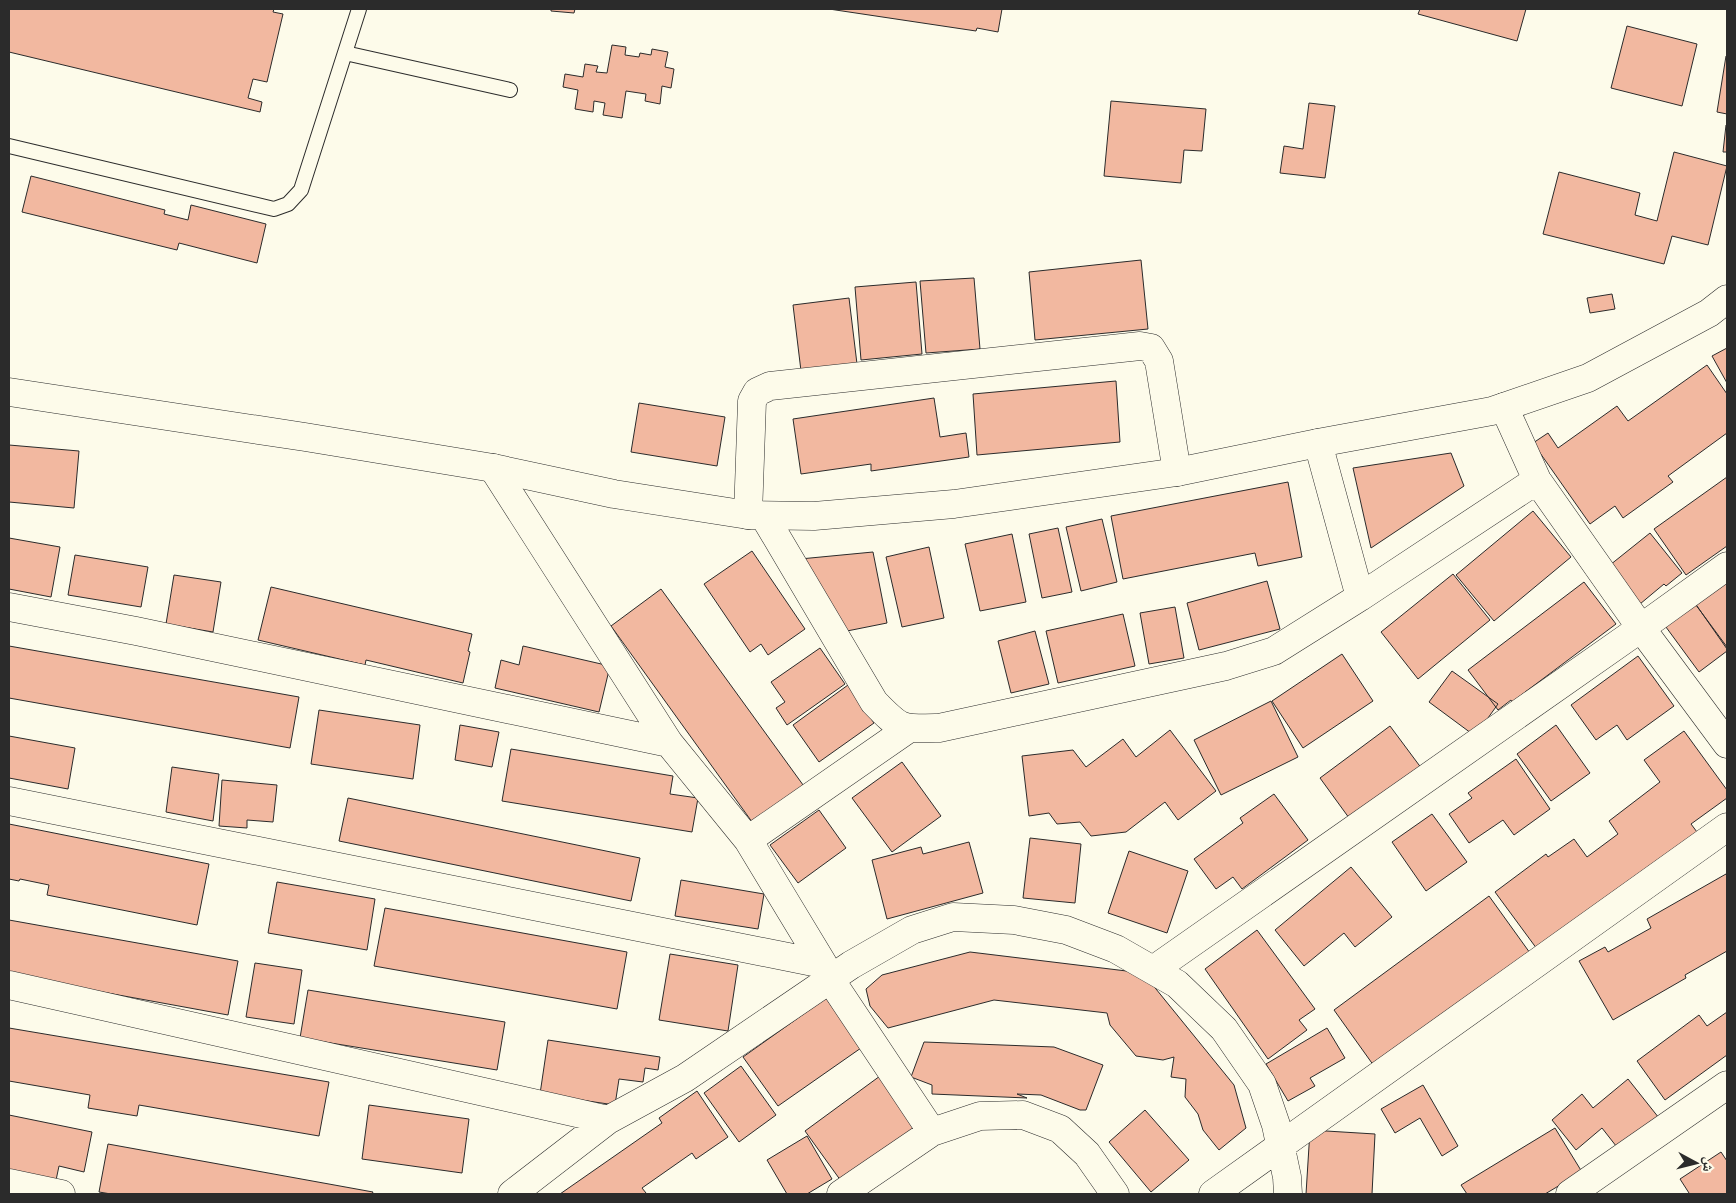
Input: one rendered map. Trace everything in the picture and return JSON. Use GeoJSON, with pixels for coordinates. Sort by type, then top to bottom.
{"type":"FeatureCollection","features":[{"type":"Feature","properties":{"kind":"street"},"geometry":{"type":"LineString","coordinates":[[9,392],[493,468],[614,494],[756,516],[814,516],[954,504],[1177,472],[1318,443],[1492,411],[1588,378],[1709,313],[1727,299]]}},
{"type":"Feature","properties":{"kind":"street"},"geometry":{"type":"LineString","coordinates":[[1177,472],[1159,362],[1151,348],[1140,346],[770,386],[757,392],[752,401],[756,516],[874,702],[893,722],[908,729],[939,728],[1226,666],[1274,650],[1360,597],[1537,480]]}},
{"type":"Feature","properties":{"kind":"street"},"geometry":{"type":"LineString","coordinates":[[1504,407],[1537,480],[1641,628],[1727,744]]}},
{"type":"Feature","properties":{"kind":"street"},"geometry":{"type":"LineString","coordinates":[[1318,443],[1360,597]]}},
{"type":"Feature","properties":{"kind":"street"},"geometry":{"type":"LineString","coordinates":[[493,468],[669,743],[748,840],[827,972],[932,1132]]}},
{"type":"Feature","properties":{"kind":"street"},"geometry":{"type":"LineString","coordinates":[[1153,970],[1727,566]]}},
{"type":"Feature","properties":{"kind":"street"},"geometry":{"type":"LineString","coordinates":[[9,607],[136,631],[669,743]]}},
{"type":"Feature","properties":{"kind":"street"},"geometry":{"type":"LineString","coordinates":[[748,840],[908,729]]}},
{"type":"Feature","properties":{"kind":"street"},"geometry":{"type":"LineString","coordinates":[[9,801],[827,972]]}},
{"type":"Feature","properties":{"kind":"street"},"geometry":{"type":"LineString","coordinates":[[1213,1194],[1727,827]]}},
{"type":"Feature","properties":{"kind":"street"},"geometry":{"type":"LineString","coordinates":[[512,1194],[608,1120],[685,1078],[827,972],[851,965],[912,930],[954,917],[1014,920],[1066,930],[1116,948],[1177,984],[1224,1029],[1262,1084],[1276,1125],[1287,1177],[1288,1194]]}},
{"type":"Feature","properties":{"kind":"street"},"geometry":{"type":"LineString","coordinates":[[9,985],[608,1120]]}},
{"type":"Feature","properties":{"kind":"street"},"geometry":{"type":"LineString","coordinates":[[1570,1194],[1727,1085]]}},
{"type":"Feature","properties":{"kind":"street"},"geometry":{"type":"LineString","coordinates":[[841,1194],[932,1132],[980,1116],[1023,1115],[1060,1129],[1087,1154],[1115,1194]]}},
{"type":"Feature","properties":{"kind":"street"},"geometry":{"type":"LineString","coordinates":[[9,1182],[61,1194]]}},
{"type":"Feature","properties":{"kind":"lane"},"geometry":{"type":"LineString","coordinates":[[9,146],[274,209],[288,204],[301,190],[359,9]]}},
{"type":"Feature","properties":{"kind":"lane"},"geometry":{"type":"LineString","coordinates":[[345,53],[510,90]]}},
{"type":"Feature","properties":{"kind":"building"},"geometry":{"type":"Polygon","coordinates":[[[9,9],[274,9],[273,12],[283,14],[267,82],[253,79],[248,98],[262,102],[260,112],[9,52],[9,9]]]}},
{"type":"Feature","properties":{"kind":"building"},"geometry":{"type":"Polygon","coordinates":[[[551,9],[575,9],[574,13],[551,11],[551,9]]]}},
{"type":"Feature","properties":{"kind":"building"},"geometry":{"type":"Polygon","coordinates":[[[829,9],[1002,9],[998,32],[977,28],[976,31],[829,9]]]}},
{"type":"Feature","properties":{"kind":"building"},"geometry":{"type":"Polygon","coordinates":[[[1420,9],[1526,9],[1517,41],[1418,14],[1420,9]]]}},
{"type":"Feature","properties":{"kind":"building"},"geometry":{"type":"Polygon","coordinates":[[[1627,26],[1697,44],[1682,106],[1611,88],[1627,26]]]}},
{"type":"Feature","properties":{"kind":"building"},"geometry":{"type":"Polygon","coordinates":[[[612,45],[626,47],[625,55],[639,57],[640,53],[651,55],[652,49],[668,52],[665,67],[674,69],[671,88],[662,86],[660,104],[645,101],[646,94],[626,91],[622,118],[603,115],[605,103],[594,101],[593,112],[575,109],[578,90],[563,87],[565,74],[583,77],[585,64],[598,66],[596,72],[607,73],[612,45]]]}},
{"type":"Feature","properties":{"kind":"building"},"geometry":{"type":"Polygon","coordinates":[[[1727,56],[1727,114],[1717,112],[1727,56]]]}},
{"type":"Feature","properties":{"kind":"building"},"geometry":{"type":"Polygon","coordinates":[[[1111,101],[1206,109],[1202,151],[1184,150],[1181,183],[1104,176],[1111,101]]]}},
{"type":"Feature","properties":{"kind":"building"},"geometry":{"type":"Polygon","coordinates":[[[1309,103],[1335,106],[1325,178],[1280,173],[1284,146],[1303,149],[1309,103]]]}},
{"type":"Feature","properties":{"kind":"building"},"geometry":{"type":"Polygon","coordinates":[[[1726,125],[1727,152],[1723,152],[1726,125]]]}},
{"type":"Feature","properties":{"kind":"building"},"geometry":{"type":"Polygon","coordinates":[[[1674,152],[1727,166],[1708,245],[1672,236],[1664,264],[1543,234],[1559,172],[1640,193],[1635,215],[1657,221],[1674,152]]]}},
{"type":"Feature","properties":{"kind":"building"},"geometry":{"type":"Polygon","coordinates":[[[31,176],[165,210],[164,214],[188,220],[191,205],[266,224],[257,263],[179,243],[177,250],[22,212],[31,176]]]}},
{"type":"Feature","properties":{"kind":"building"},"geometry":{"type":"Polygon","coordinates":[[[1141,260],[1148,329],[1035,340],[1029,272],[1141,260]]]}},
{"type":"Feature","properties":{"kind":"building"},"geometry":{"type":"Polygon","coordinates":[[[974,278],[980,349],[926,353],[920,281],[974,278]]]}},
{"type":"Feature","properties":{"kind":"building"},"geometry":{"type":"Polygon","coordinates":[[[916,282],[922,354],[861,360],[855,287],[916,282]]]}},
{"type":"Feature","properties":{"kind":"building"},"geometry":{"type":"Polygon","coordinates":[[[1612,294],[1615,309],[1590,313],[1587,298],[1612,294]]]}},
{"type":"Feature","properties":{"kind":"building"},"geometry":{"type":"Polygon","coordinates":[[[849,298],[857,364],[801,371],[793,305],[849,298]]]}},
{"type":"Feature","properties":{"kind":"building"},"geometry":{"type":"Polygon","coordinates":[[[1727,348],[1727,383],[1712,356],[1727,348]]]}},
{"type":"Feature","properties":{"kind":"building"},"geometry":{"type":"Polygon","coordinates":[[[1707,365],[1727,394],[1727,433],[1668,476],[1673,482],[1623,518],[1615,506],[1590,524],[1533,443],[1548,433],[1558,448],[1617,406],[1628,421],[1707,365]]]}},
{"type":"Feature","properties":{"kind":"building"},"geometry":{"type":"Polygon","coordinates":[[[1116,381],[1120,442],[977,455],[973,394],[1116,381]]]}},
{"type":"Feature","properties":{"kind":"building"},"geometry":{"type":"Polygon","coordinates":[[[934,398],[940,437],[966,433],[969,457],[871,471],[871,464],[801,474],[793,419],[934,398]]]}},
{"type":"Feature","properties":{"kind":"building"},"geometry":{"type":"Polygon","coordinates":[[[639,403],[725,417],[717,466],[631,452],[639,403]]]}},
{"type":"Feature","properties":{"kind":"building"},"geometry":{"type":"Polygon","coordinates":[[[9,445],[79,451],[74,508],[9,502],[9,445]]]}},
{"type":"Feature","properties":{"kind":"building"},"geometry":{"type":"Polygon","coordinates":[[[1451,453],[1464,486],[1371,548],[1353,468],[1451,453]]]}},
{"type":"Feature","properties":{"kind":"building"},"geometry":{"type":"Polygon","coordinates":[[[1727,477],[1727,546],[1686,575],[1654,529],[1727,477]]]}},
{"type":"Feature","properties":{"kind":"building"},"geometry":{"type":"Polygon","coordinates":[[[1288,482],[1302,557],[1258,566],[1255,553],[1123,579],[1111,516],[1288,482]]]}},
{"type":"Feature","properties":{"kind":"building"},"geometry":{"type":"Polygon","coordinates":[[[1533,511],[1571,557],[1494,621],[1456,575],[1533,511]]]}},
{"type":"Feature","properties":{"kind":"building"},"geometry":{"type":"Polygon","coordinates":[[[1102,519],[1117,582],[1081,591],[1066,527],[1102,519]]]}},
{"type":"Feature","properties":{"kind":"building"},"geometry":{"type":"Polygon","coordinates":[[[1058,528],[1072,592],[1042,598],[1029,534],[1058,528]]]}},
{"type":"Feature","properties":{"kind":"building"},"geometry":{"type":"Polygon","coordinates":[[[1650,533],[1682,573],[1666,586],[1664,584],[1640,604],[1610,565],[1650,533]]]}},
{"type":"Feature","properties":{"kind":"building"},"geometry":{"type":"Polygon","coordinates":[[[1012,534],[1026,602],[980,611],[965,544],[1012,534]]]}},
{"type":"Feature","properties":{"kind":"building"},"geometry":{"type":"Polygon","coordinates":[[[9,538],[60,547],[51,597],[9,589],[9,538]]]}},
{"type":"Feature","properties":{"kind":"building"},"geometry":{"type":"Polygon","coordinates":[[[929,547],[944,618],[902,627],[886,557],[929,547]]]}},
{"type":"Feature","properties":{"kind":"building"},"geometry":{"type":"Polygon","coordinates":[[[752,551],[805,629],[768,655],[761,644],[750,652],[704,584],[752,551]]]}},
{"type":"Feature","properties":{"kind":"building"},"geometry":{"type":"Polygon","coordinates":[[[873,552],[887,623],[842,632],[800,559],[873,552]]]}},
{"type":"Feature","properties":{"kind":"building"},"geometry":{"type":"Polygon","coordinates":[[[75,555],[148,567],[141,607],[68,595],[75,555]]]}},
{"type":"Feature","properties":{"kind":"building"},"geometry":{"type":"Polygon","coordinates":[[[1727,569],[1727,649],[1690,596],[1727,569]]]}},
{"type":"Feature","properties":{"kind":"building"},"geometry":{"type":"Polygon","coordinates":[[[1453,574],[1490,620],[1418,679],[1381,632],[1453,574]]]}},
{"type":"Feature","properties":{"kind":"building"},"geometry":{"type":"Polygon","coordinates":[[[174,575],[221,582],[213,632],[166,624],[174,575]]]}},
{"type":"Feature","properties":{"kind":"building"},"geometry":{"type":"Polygon","coordinates":[[[1267,581],[1280,629],[1199,650],[1187,603],[1267,581]]]}},
{"type":"Feature","properties":{"kind":"building"},"geometry":{"type":"Polygon","coordinates":[[[1584,582],[1616,624],[1512,702],[1511,700],[1498,710],[1468,670],[1584,582]]]}},
{"type":"Feature","properties":{"kind":"building"},"geometry":{"type":"Polygon","coordinates":[[[271,587],[472,634],[463,683],[366,660],[365,665],[258,640],[271,587]]]}},
{"type":"Feature","properties":{"kind":"building"},"geometry":{"type":"Polygon","coordinates":[[[661,589],[806,789],[755,826],[611,626],[661,589]]]}},
{"type":"Feature","properties":{"kind":"building"},"geometry":{"type":"Polygon","coordinates":[[[1693,601],[1727,647],[1727,651],[1699,672],[1663,623],[1693,601]]]}},
{"type":"Feature","properties":{"kind":"building"},"geometry":{"type":"Polygon","coordinates":[[[1175,607],[1184,658],[1149,664],[1140,613],[1175,607]]]}},
{"type":"Feature","properties":{"kind":"building"},"geometry":{"type":"Polygon","coordinates":[[[1123,614],[1135,666],[1058,683],[1046,631],[1123,614]]]}},
{"type":"Feature","properties":{"kind":"building"},"geometry":{"type":"Polygon","coordinates":[[[1035,631],[1049,684],[1011,693],[998,641],[1035,631]]]}},
{"type":"Feature","properties":{"kind":"building"},"geometry":{"type":"Polygon","coordinates":[[[9,646],[299,697],[290,748],[9,698],[9,646]]]}},
{"type":"Feature","properties":{"kind":"building"},"geometry":{"type":"Polygon","coordinates":[[[523,646],[610,666],[599,712],[495,688],[501,660],[519,665],[523,646]]]}},
{"type":"Feature","properties":{"kind":"building"},"geometry":{"type":"Polygon","coordinates":[[[820,648],[845,684],[787,725],[776,708],[785,702],[771,682],[820,648]]]}},
{"type":"Feature","properties":{"kind":"building"},"geometry":{"type":"Polygon","coordinates":[[[1342,654],[1373,701],[1303,748],[1272,701],[1342,654]]]}},
{"type":"Feature","properties":{"kind":"building"},"geometry":{"type":"Polygon","coordinates":[[[1638,656],[1674,706],[1627,740],[1617,725],[1596,740],[1571,705],[1638,656]]]}},
{"type":"Feature","properties":{"kind":"building"},"geometry":{"type":"Polygon","coordinates":[[[1452,671],[1498,704],[1475,736],[1429,702],[1452,671]]]}},
{"type":"Feature","properties":{"kind":"building"},"geometry":{"type":"Polygon","coordinates":[[[848,685],[874,723],[819,762],[793,725],[848,685]]]}},
{"type":"Feature","properties":{"kind":"building"},"geometry":{"type":"Polygon","coordinates":[[[1271,701],[1298,757],[1221,795],[1194,740],[1271,701]]]}},
{"type":"Feature","properties":{"kind":"building"},"geometry":{"type":"Polygon","coordinates":[[[319,710],[420,725],[413,779],[311,764],[319,710]]]}},
{"type":"Feature","properties":{"kind":"building"},"geometry":{"type":"Polygon","coordinates":[[[460,725],[499,732],[492,767],[455,760],[460,725]]]}},
{"type":"Feature","properties":{"kind":"building"},"geometry":{"type":"Polygon","coordinates":[[[1556,725],[1590,773],[1551,801],[1517,754],[1556,725]]]}},
{"type":"Feature","properties":{"kind":"building"},"geometry":{"type":"Polygon","coordinates":[[[1390,726],[1422,769],[1352,822],[1320,778],[1390,726]]]}},
{"type":"Feature","properties":{"kind":"building"},"geometry":{"type":"Polygon","coordinates":[[[1170,730],[1216,791],[1178,820],[1165,802],[1126,832],[1091,836],[1080,822],[1057,824],[1049,813],[1029,816],[1022,756],[1073,750],[1086,767],[1123,739],[1136,757],[1170,730]]]}},
{"type":"Feature","properties":{"kind":"building"},"geometry":{"type":"Polygon","coordinates":[[[1684,731],[1727,790],[1727,798],[1691,824],[1697,832],[1537,949],[1495,892],[1546,854],[1548,857],[1574,839],[1587,857],[1618,834],[1609,821],[1660,782],[1644,760],[1684,731]]]}},
{"type":"Feature","properties":{"kind":"building"},"geometry":{"type":"Polygon","coordinates":[[[9,736],[75,748],[68,789],[9,778],[9,736]]]}},
{"type":"Feature","properties":{"kind":"building"},"geometry":{"type":"Polygon","coordinates":[[[511,749],[673,776],[670,794],[698,798],[692,832],[502,801],[511,749]]]}},
{"type":"Feature","properties":{"kind":"building"},"geometry":{"type":"Polygon","coordinates":[[[1516,759],[1550,809],[1514,835],[1503,820],[1469,843],[1449,814],[1472,798],[1468,793],[1516,759]]]}},
{"type":"Feature","properties":{"kind":"building"},"geometry":{"type":"Polygon","coordinates":[[[902,762],[941,816],[892,852],[852,798],[902,762]]]}},
{"type":"Feature","properties":{"kind":"building"},"geometry":{"type":"Polygon","coordinates":[[[172,767],[219,774],[213,821],[166,812],[172,767]]]}},
{"type":"Feature","properties":{"kind":"building"},"geometry":{"type":"Polygon","coordinates":[[[222,780],[277,785],[273,822],[247,820],[247,828],[219,826],[222,780]]]}},
{"type":"Feature","properties":{"kind":"building"},"geometry":{"type":"Polygon","coordinates":[[[1274,794],[1308,840],[1242,889],[1233,877],[1216,889],[1194,859],[1243,823],[1240,818],[1274,794]]]}},
{"type":"Feature","properties":{"kind":"building"},"geometry":{"type":"Polygon","coordinates":[[[348,798],[640,858],[631,901],[339,841],[348,798]]]}},
{"type":"Feature","properties":{"kind":"building"},"geometry":{"type":"Polygon","coordinates":[[[819,810],[846,848],[798,883],[770,845],[819,810]]]}},
{"type":"Feature","properties":{"kind":"building"},"geometry":{"type":"Polygon","coordinates":[[[1432,814],[1467,862],[1426,891],[1392,842],[1432,814]]]}},
{"type":"Feature","properties":{"kind":"building"},"geometry":{"type":"Polygon","coordinates":[[[9,824],[209,864],[197,925],[47,895],[49,885],[20,879],[19,881],[9,879],[9,824]]]}},
{"type":"Feature","properties":{"kind":"building"},"geometry":{"type":"Polygon","coordinates":[[[1030,838],[1081,844],[1075,903],[1023,898],[1030,838]]]}},
{"type":"Feature","properties":{"kind":"building"},"geometry":{"type":"Polygon","coordinates":[[[969,842],[983,893],[887,919],[872,860],[921,847],[923,854],[969,842]]]}},
{"type":"Feature","properties":{"kind":"building"},"geometry":{"type":"Polygon","coordinates":[[[1129,851],[1188,871],[1167,933],[1108,913],[1129,851]]]}},
{"type":"Feature","properties":{"kind":"building"},"geometry":{"type":"Polygon","coordinates":[[[1351,867],[1392,917],[1355,947],[1344,933],[1304,966],[1275,930],[1351,867]]]}},
{"type":"Feature","properties":{"kind":"building"},"geometry":{"type":"Polygon","coordinates":[[[1726,874],[1727,951],[1685,975],[1686,978],[1613,1020],[1579,961],[1605,947],[1608,952],[1651,928],[1647,919],[1726,874]]]}},
{"type":"Feature","properties":{"kind":"building"},"geometry":{"type":"Polygon","coordinates":[[[681,880],[764,894],[758,929],[675,916],[681,880]]]}},
{"type":"Feature","properties":{"kind":"building"},"geometry":{"type":"Polygon","coordinates":[[[277,882],[375,899],[367,950],[268,933],[277,882]]]}},
{"type":"Feature","properties":{"kind":"building"},"geometry":{"type":"Polygon","coordinates":[[[1489,896],[1530,953],[1374,1066],[1334,1010],[1489,896]]]}},
{"type":"Feature","properties":{"kind":"building"},"geometry":{"type":"Polygon","coordinates":[[[385,908],[627,952],[617,1009],[374,966],[385,908]]]}},
{"type":"Feature","properties":{"kind":"building"},"geometry":{"type":"Polygon","coordinates":[[[9,920],[238,961],[228,1015],[9,975],[9,920]]]}},
{"type":"Feature","properties":{"kind":"building"},"geometry":{"type":"Polygon","coordinates":[[[1257,930],[1315,1009],[1299,1020],[1307,1030],[1268,1059],[1205,969],[1257,930]]]}},
{"type":"Feature","properties":{"kind":"building"},"geometry":{"type":"Polygon","coordinates":[[[970,952],[1143,973],[1234,1085],[1246,1128],[1219,1150],[1203,1130],[1198,1114],[1185,1097],[1186,1079],[1171,1077],[1174,1057],[1163,1060],[1136,1056],[1110,1025],[1107,1013],[994,1000],[888,1028],[870,1006],[866,989],[882,975],[970,952]]]}},
{"type":"Feature","properties":{"kind":"building"},"geometry":{"type":"Polygon","coordinates":[[[670,954],[738,965],[728,1031],[659,1020],[670,954]]]}},
{"type":"Feature","properties":{"kind":"building"},"geometry":{"type":"Polygon","coordinates":[[[255,963],[302,970],[294,1024],[246,1017],[255,963]]]}},
{"type":"Feature","properties":{"kind":"building"},"geometry":{"type":"Polygon","coordinates":[[[308,990],[505,1022],[497,1070],[300,1038],[308,990]]]}},
{"type":"Feature","properties":{"kind":"building"},"geometry":{"type":"Polygon","coordinates":[[[826,998],[861,1048],[778,1106],[743,1057],[826,998]]]}},
{"type":"Feature","properties":{"kind":"building"},"geometry":{"type":"Polygon","coordinates":[[[1727,1012],[1727,1055],[1665,1100],[1637,1061],[1699,1015],[1707,1026],[1727,1012]]]}},
{"type":"Feature","properties":{"kind":"building"},"geometry":{"type":"Polygon","coordinates":[[[9,1028],[329,1082],[319,1136],[139,1105],[137,1116],[88,1108],[90,1095],[9,1081],[9,1028]]]}},
{"type":"Feature","properties":{"kind":"building"},"geometry":{"type":"Polygon","coordinates":[[[1327,1028],[1345,1058],[1310,1078],[1315,1086],[1288,1101],[1266,1064],[1327,1028]]]}},
{"type":"Feature","properties":{"kind":"building"},"geometry":{"type":"Polygon","coordinates":[[[548,1040],[660,1057],[658,1070],[645,1068],[643,1082],[619,1079],[615,1105],[540,1094],[548,1040]]]}},
{"type":"Feature","properties":{"kind":"building"},"geometry":{"type":"Polygon","coordinates":[[[924,1042],[1054,1047],[1103,1065],[1086,1110],[1080,1110],[1041,1095],[1017,1094],[1027,1098],[932,1094],[932,1085],[911,1077],[924,1042]]]}},
{"type":"Feature","properties":{"kind":"building"},"geometry":{"type":"Polygon","coordinates":[[[741,1066],[776,1115],[739,1142],[704,1093],[741,1066]]]}},
{"type":"Feature","properties":{"kind":"building"},"geometry":{"type":"Polygon","coordinates":[[[880,1076],[916,1127],[841,1181],[805,1131],[880,1076]]]}},
{"type":"Feature","properties":{"kind":"building"},"geometry":{"type":"Polygon","coordinates":[[[1628,1079],[1659,1118],[1620,1151],[1602,1128],[1576,1150],[1552,1120],[1582,1094],[1593,1108],[1628,1079]]]}},
{"type":"Feature","properties":{"kind":"building"},"geometry":{"type":"Polygon","coordinates":[[[1423,1085],[1458,1146],[1442,1156],[1420,1118],[1395,1133],[1381,1109],[1423,1085]]]}},
{"type":"Feature","properties":{"kind":"building"},"geometry":{"type":"Polygon","coordinates":[[[697,1091],[728,1137],[696,1159],[692,1153],[642,1188],[645,1194],[560,1194],[662,1123],[659,1118],[697,1091]]]}},
{"type":"Feature","properties":{"kind":"building"},"geometry":{"type":"Polygon","coordinates":[[[369,1105],[469,1119],[462,1173],[362,1159],[369,1105]]]}},
{"type":"Feature","properties":{"kind":"building"},"geometry":{"type":"Polygon","coordinates":[[[1145,1110],[1189,1160],[1151,1192],[1109,1142],[1145,1110]]]}},
{"type":"Feature","properties":{"kind":"building"},"geometry":{"type":"Polygon","coordinates":[[[9,1115],[92,1132],[84,1172],[59,1166],[55,1185],[9,1176],[9,1115]]]}},
{"type":"Feature","properties":{"kind":"building"},"geometry":{"type":"Polygon","coordinates":[[[1555,1128],[1582,1172],[1545,1194],[1467,1194],[1461,1185],[1555,1128]]]}},
{"type":"Feature","properties":{"kind":"building"},"geometry":{"type":"Polygon","coordinates":[[[1310,1130],[1375,1134],[1372,1194],[1306,1194],[1310,1130]]]}},
{"type":"Feature","properties":{"kind":"building"},"geometry":{"type":"Polygon","coordinates":[[[807,1136],[832,1179],[807,1194],[787,1194],[767,1160],[807,1136]]]}},
{"type":"Feature","properties":{"kind":"building"},"geometry":{"type":"Polygon","coordinates":[[[108,1144],[373,1192],[372,1194],[111,1194],[99,1192],[108,1144]]]}},
{"type":"Feature","properties":{"kind":"building"},"geometry":{"type":"Polygon","coordinates":[[[1721,1152],[1727,1161],[1727,1194],[1688,1194],[1680,1179],[1721,1152]]]}}]}
